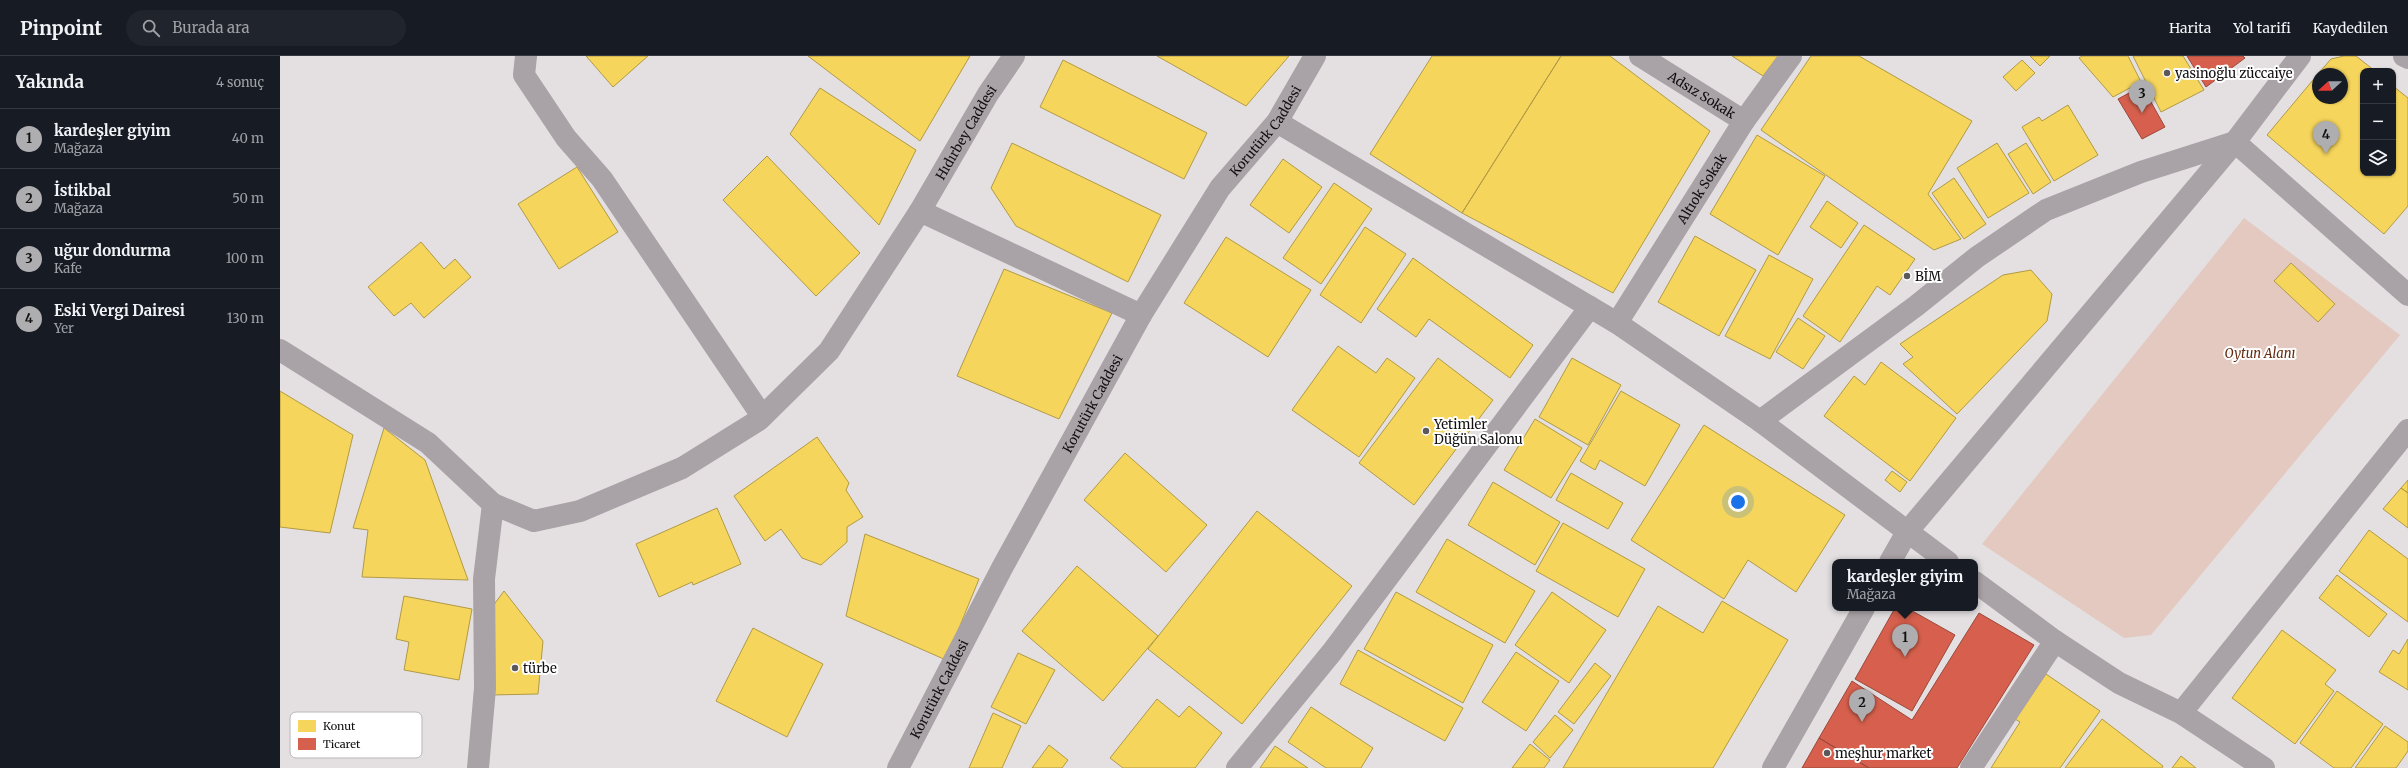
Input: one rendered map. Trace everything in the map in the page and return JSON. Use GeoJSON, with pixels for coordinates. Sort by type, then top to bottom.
{"type":"FeatureCollection","features":[{"type":"Feature","properties":{"kind":"street"},"geometry":{"type":"LineString","coordinates":[[526,56],[524,75],[566,138],[602,179],[762,416]]}},
{"type":"Feature","properties":{"kind":"street","name":"Hıdırbey Caddesi"},"geometry":{"type":"LineString","coordinates":[[492,504],[534,521],[580,511],[682,468],[762,416],[829,351],[920,211],[988,94],[1014,56]]}},
{"type":"Feature","properties":{"kind":"street","name":"Korutürk Caddesi"},"geometry":{"type":"LineString","coordinates":[[898,768],[1002,568],[1141,315],[1220,188],[1277,122],[1315,56]]}},
{"type":"Feature","properties":{"kind":"street","name":"Adsız Sokak"},"geometry":{"type":"LineString","coordinates":[[1640,56],[1744,121]]}},
{"type":"Feature","properties":{"kind":"street","name":"Altıok Sokak"},"geometry":{"type":"LineString","coordinates":[[1617,323],[1744,121],[1791,56]]}},
{"type":"Feature","properties":{"kind":"street"},"geometry":{"type":"LineString","coordinates":[[1892,559],[1907,532],[2235,142],[2300,56]]}},
{"type":"Feature","properties":{"kind":"street"},"geometry":{"type":"LineString","coordinates":[[2404,56],[2408,58]]}},
{"type":"Feature","properties":{"kind":"street"},"geometry":{"type":"LineString","coordinates":[[1277,122],[1617,323],[1760,421],[1944,559]]}},
{"type":"Feature","properties":{"kind":"street"},"geometry":{"type":"LineString","coordinates":[[2235,142],[2408,295]]}},
{"type":"Feature","properties":{"kind":"street"},"geometry":{"type":"LineString","coordinates":[[1760,421],[1916,306],[1977,258],[2046,210],[2141,172],[2235,142]]}},
{"type":"Feature","properties":{"kind":"street"},"geometry":{"type":"LineString","coordinates":[[920,211],[1141,315]]}},
{"type":"Feature","properties":{"kind":"street"},"geometry":{"type":"LineString","coordinates":[[1237,768],[1332,652],[1590,307]]}},
{"type":"Feature","properties":{"kind":"street"},"geometry":{"type":"LineString","coordinates":[[280,350],[428,443],[492,504],[484,579],[485,688],[478,768]]}},
{"type":"Feature","properties":{"kind":"street"},"geometry":{"type":"LineString","coordinates":[[2181,713],[2408,430]]}},
{"type":"Feature","properties":{"kind":"street"},"geometry":{"type":"LineString","coordinates":[[1978,584],[2055,640],[2119,683],[2181,713],[2253,765]]}},
{"type":"Feature","properties":{"kind":"street"},"geometry":{"type":"LineString","coordinates":[[1773,768],[1862,611]]}},
{"type":"Feature","properties":{"kind":"street"},"geometry":{"type":"LineString","coordinates":[[1971,768],[2055,640]]}},
{"type":"Feature","properties":{"kind":"green space","name":"Oytun Alanı"},"geometry":{"type":"Polygon","coordinates":[[[2244,218],[2400,335],[2151,635],[2124,638],[1982,544],[2244,218]]]}},
{"type":"Feature","properties":{"kind":"building: Konut"},"geometry":{"type":"Polygon","coordinates":[[[586,56],[648,56],[613,87],[586,56]]]}},
{"type":"Feature","properties":{"kind":"building: Konut"},"geometry":{"type":"Polygon","coordinates":[[[808,56],[970,56],[920,141],[808,56]]]}},
{"type":"Feature","properties":{"kind":"building: Konut"},"geometry":{"type":"Polygon","coordinates":[[[1157,56],[1289,56],[1246,106],[1157,56]]]}},
{"type":"Feature","properties":{"kind":"building: Konut"},"geometry":{"type":"Polygon","coordinates":[[[1432,56],[1561,56],[1462,213],[1370,154],[1432,56]]]}},
{"type":"Feature","properties":{"kind":"building: Konut"},"geometry":{"type":"Polygon","coordinates":[[[1561,56],[1610,56],[1710,131],[1613,293],[1462,213],[1561,56]]]}},
{"type":"Feature","properties":{"kind":"building: Konut"},"geometry":{"type":"Polygon","coordinates":[[[1732,56],[1778,56],[1763,76],[1732,56]]]}},
{"type":"Feature","properties":{"kind":"building: Konut"},"geometry":{"type":"Polygon","coordinates":[[[1811,56],[1859,56],[1972,121],[1928,194],[1961,239],[1934,250],[1761,130],[1811,56]]]}},
{"type":"Feature","properties":{"kind":"building: Konut"},"geometry":{"type":"Polygon","coordinates":[[[2030,56],[2050,56],[2040,66],[2030,56]]]}},
{"type":"Feature","properties":{"kind":"building: Konut"},"geometry":{"type":"Polygon","coordinates":[[[2082,56],[2128,56],[2141,82],[2113,97],[2079,58],[2082,56]]]}},
{"type":"Feature","properties":{"kind":"building: Konut","name":"yasinoğlu züccaiye"},"geometry":{"type":"Polygon","coordinates":[[[2133,56],[2183,56],[2204,90],[2161,112],[2133,56]]]}},
{"type":"Feature","properties":{"kind":"building: Konut"},"geometry":{"type":"Polygon","coordinates":[[[2344,56],[2356,56],[2371,68],[2360,68],[2360,176],[2396,176],[2396,88],[2408,98],[2408,206],[2384,234],[2267,135],[2312,81],[2312,104],[2348,104],[2348,68],[2323,68],[2331,59],[2344,56]]]}},
{"type":"Feature","properties":{"kind":"building: Konut"},"geometry":{"type":"Polygon","coordinates":[[[1063,60],[1207,133],[1184,179],[1040,107],[1063,60]]]}},
{"type":"Feature","properties":{"kind":"building: Konut"},"geometry":{"type":"Polygon","coordinates":[[[2022,60],[2035,73],[2016,91],[2003,77],[2022,60]]]}},
{"type":"Feature","properties":{"kind":"building: Konut"},"geometry":{"type":"Polygon","coordinates":[[[820,88],[916,150],[879,225],[790,134],[820,88]]]}},
{"type":"Feature","properties":{"kind":"building: Konut"},"geometry":{"type":"Polygon","coordinates":[[[2068,105],[2098,155],[2054,181],[2022,127],[2039,117],[2042,121],[2068,105]]]}},
{"type":"Feature","properties":{"kind":"building: Konut"},"geometry":{"type":"Polygon","coordinates":[[[1757,135],[1825,176],[1778,255],[1710,214],[1757,135]]]}},
{"type":"Feature","properties":{"kind":"building: Konut"},"geometry":{"type":"Polygon","coordinates":[[[1012,143],[1161,215],[1128,282],[1016,226],[991,188],[1012,143]]]}},
{"type":"Feature","properties":{"kind":"building: Konut"},"geometry":{"type":"Polygon","coordinates":[[[1997,143],[2029,193],[1988,218],[1957,168],[1997,143]]]}},
{"type":"Feature","properties":{"kind":"building: Konut"},"geometry":{"type":"Polygon","coordinates":[[[2026,143],[2051,182],[2033,194],[2008,154],[2026,143]]]}},
{"type":"Feature","properties":{"kind":"building: Konut"},"geometry":{"type":"Polygon","coordinates":[[[767,156],[860,253],[816,296],[723,200],[767,156]]]}},
{"type":"Feature","properties":{"kind":"building: Konut"},"geometry":{"type":"Polygon","coordinates":[[[1283,159],[1322,187],[1289,233],[1250,205],[1283,159]]]}},
{"type":"Feature","properties":{"kind":"building: Konut"},"geometry":{"type":"Polygon","coordinates":[[[577,167],[618,232],[559,269],[518,204],[577,167]]]}},
{"type":"Feature","properties":{"kind":"building: Konut"},"geometry":{"type":"Polygon","coordinates":[[[1954,178],[1986,224],[1964,239],[1932,193],[1954,178]]]}},
{"type":"Feature","properties":{"kind":"building: Konut"},"geometry":{"type":"Polygon","coordinates":[[[1334,183],[1372,209],[1321,284],[1283,258],[1334,183]]]}},
{"type":"Feature","properties":{"kind":"building: Konut"},"geometry":{"type":"Polygon","coordinates":[[[1827,201],[1858,223],[1841,248],[1810,227],[1827,201]]]}},
{"type":"Feature","properties":{"kind":"building: Konut"},"geometry":{"type":"Polygon","coordinates":[[[1864,225],[1915,259],[1890,295],[1877,286],[1840,342],[1803,316],[1864,225]]]}},
{"type":"Feature","properties":{"kind":"building: Konut"},"geometry":{"type":"Polygon","coordinates":[[[1365,227],[1406,254],[1361,323],[1320,295],[1365,227]]]}},
{"type":"Feature","properties":{"kind":"building: Konut"},"geometry":{"type":"Polygon","coordinates":[[[1695,236],[1756,270],[1719,336],[1658,302],[1695,236]]]}},
{"type":"Feature","properties":{"kind":"building: Konut"},"geometry":{"type":"Polygon","coordinates":[[[1226,237],[1311,290],[1268,357],[1184,303],[1226,237]]]}},
{"type":"Feature","properties":{"kind":"building: Konut"},"geometry":{"type":"Polygon","coordinates":[[[421,242],[444,269],[455,259],[471,277],[424,318],[411,303],[394,316],[368,287],[421,242]]]}},
{"type":"Feature","properties":{"kind":"building: Konut"},"geometry":{"type":"Polygon","coordinates":[[[1769,255],[1813,279],[1770,359],[1725,336],[1769,255]]]}},
{"type":"Feature","properties":{"kind":"building: Konut"},"geometry":{"type":"Polygon","coordinates":[[[1413,258],[1533,345],[1510,378],[1429,319],[1416,337],[1377,309],[1413,258]]]}},
{"type":"Feature","properties":{"kind":"building: Konut"},"geometry":{"type":"Polygon","coordinates":[[[2291,263],[2335,304],[2318,322],[2274,281],[2291,263]]]}},
{"type":"Feature","properties":{"kind":"building: Konut"},"geometry":{"type":"Polygon","coordinates":[[[1004,269],[1112,313],[1059,419],[957,376],[1004,269]]]}},
{"type":"Feature","properties":{"kind":"building: Konut"},"geometry":{"type":"Polygon","coordinates":[[[2031,270],[2052,294],[2047,321],[1957,414],[1903,364],[1913,357],[1900,344],[2003,275],[2031,270]]]}},
{"type":"Feature","properties":{"kind":"building: Konut"},"geometry":{"type":"Polygon","coordinates":[[[1798,318],[1825,336],[1803,369],[1776,352],[1798,318]]]}},
{"type":"Feature","properties":{"kind":"building: Konut"},"geometry":{"type":"Polygon","coordinates":[[[1338,346],[1376,373],[1387,358],[1415,378],[1359,457],[1292,410],[1338,346]]]}},
{"type":"Feature","properties":{"kind":"building: Konut","name":"Yetimler Düğün Salonu"},"geometry":{"type":"Polygon","coordinates":[[[1438,358],[1493,400],[1414,505],[1359,463],[1438,358]]]}},
{"type":"Feature","properties":{"kind":"building: Konut"},"geometry":{"type":"Polygon","coordinates":[[[1572,358],[1621,385],[1588,445],[1539,417],[1572,358]]]}},
{"type":"Feature","properties":{"kind":"building: Konut"},"geometry":{"type":"Polygon","coordinates":[[[1881,362],[1956,418],[1910,481],[1824,416],[1854,376],[1865,385],[1881,362]]]}},
{"type":"Feature","properties":{"kind":"building: Konut"},"geometry":{"type":"Polygon","coordinates":[[[280,391],[353,435],[330,533],[280,527],[280,391]]]}},
{"type":"Feature","properties":{"kind":"building: Konut"},"geometry":{"type":"Polygon","coordinates":[[[1621,391],[1680,425],[1645,486],[1600,460],[1595,470],[1580,461],[1621,391]]]}},
{"type":"Feature","properties":{"kind":"building: Konut"},"geometry":{"type":"Polygon","coordinates":[[[1535,419],[1582,448],[1551,498],[1504,470],[1535,419]]]}},
{"type":"Feature","properties":{"kind":"building: Konut"},"geometry":{"type":"Polygon","coordinates":[[[1704,425],[1845,515],[1796,592],[1748,560],[1724,599],[1631,540],[1704,425]]]}},
{"type":"Feature","properties":{"kind":"building: Konut"},"geometry":{"type":"Polygon","coordinates":[[[384,428],[425,460],[468,580],[362,577],[368,530],[353,528],[384,428]]]}},
{"type":"Feature","properties":{"kind":"building: Konut"},"geometry":{"type":"Polygon","coordinates":[[[817,437],[849,483],[846,490],[863,517],[847,527],[847,542],[821,565],[802,558],[781,529],[765,541],[734,496],[817,437]]]}},
{"type":"Feature","properties":{"kind":"building: Konut"},"geometry":{"type":"Polygon","coordinates":[[[1125,453],[1207,525],[1166,572],[1084,500],[1125,453]]]}},
{"type":"Feature","properties":{"kind":"building: Konut"},"geometry":{"type":"Polygon","coordinates":[[[1892,471],[1907,482],[1900,492],[1885,480],[1892,471]]]}},
{"type":"Feature","properties":{"kind":"building: Konut"},"geometry":{"type":"Polygon","coordinates":[[[1571,473],[1623,503],[1608,529],[1556,500],[1571,473]]]}},
{"type":"Feature","properties":{"kind":"building: Konut"},"geometry":{"type":"Polygon","coordinates":[[[2408,480],[2408,493],[2401,488],[2408,480]]]}},
{"type":"Feature","properties":{"kind":"building: Konut"},"geometry":{"type":"Polygon","coordinates":[[[1493,482],[1560,522],[1535,565],[1468,525],[1493,482]]]}},
{"type":"Feature","properties":{"kind":"building: Konut"},"geometry":{"type":"Polygon","coordinates":[[[2401,488],[2408,493],[2408,528],[2383,509],[2401,488]]]}},
{"type":"Feature","properties":{"kind":"building: Konut"},"geometry":{"type":"Polygon","coordinates":[[[717,508],[741,564],[693,585],[692,582],[659,597],[636,544],[717,508]]]}},
{"type":"Feature","properties":{"kind":"building: Konut"},"geometry":{"type":"Polygon","coordinates":[[[1257,511],[1352,586],[1242,724],[1148,649],[1257,511]]]}},
{"type":"Feature","properties":{"kind":"building: Konut"},"geometry":{"type":"Polygon","coordinates":[[[1563,523],[1645,569],[1618,617],[1536,571],[1563,523]]]}},
{"type":"Feature","properties":{"kind":"building: Konut"},"geometry":{"type":"Polygon","coordinates":[[[2369,530],[2408,559],[2408,622],[2339,571],[2369,530]]]}},
{"type":"Feature","properties":{"kind":"building: Konut"},"geometry":{"type":"Polygon","coordinates":[[[865,534],[979,579],[946,660],[846,616],[865,534]]]}},
{"type":"Feature","properties":{"kind":"building: Konut"},"geometry":{"type":"Polygon","coordinates":[[[1447,539],[1535,591],[1505,643],[1416,592],[1447,539]]]}},
{"type":"Feature","properties":{"kind":"building: Konut"},"geometry":{"type":"Polygon","coordinates":[[[1077,566],[1158,636],[1103,701],[1022,631],[1077,566]]]}},
{"type":"Feature","properties":{"kind":"building: Konut"},"geometry":{"type":"Polygon","coordinates":[[[2337,575],[2387,614],[2369,637],[2319,598],[2337,575]]]}},
{"type":"Feature","properties":{"kind":"building: Konut","name":"türbe"},"geometry":{"type":"Polygon","coordinates":[[[504,591],[543,641],[538,694],[491,695],[487,614],[504,591]]]}},
{"type":"Feature","properties":{"kind":"building: Konut"},"geometry":{"type":"Polygon","coordinates":[[[1396,592],[1493,645],[1463,703],[1364,649],[1396,592]]]}},
{"type":"Feature","properties":{"kind":"building: Konut"},"geometry":{"type":"Polygon","coordinates":[[[1552,592],[1606,630],[1569,683],[1515,645],[1552,592]]]}},
{"type":"Feature","properties":{"kind":"building: Konut"},"geometry":{"type":"Polygon","coordinates":[[[404,596],[472,609],[459,680],[404,670],[409,642],[396,639],[404,596]]]}},
{"type":"Feature","properties":{"kind":"building: Konut"},"geometry":{"type":"Polygon","coordinates":[[[1722,601],[1788,640],[1713,768],[1563,768],[1658,606],[1703,633],[1722,601]]]}},
{"type":"Feature","properties":{"kind":"building: Konut"},"geometry":{"type":"Polygon","coordinates":[[[753,628],[823,664],[787,737],[716,701],[753,628]]]}},
{"type":"Feature","properties":{"kind":"building: Konut"},"geometry":{"type":"Polygon","coordinates":[[[2282,630],[2336,670],[2325,684],[2334,691],[2295,744],[2232,698],[2282,630]]]}},
{"type":"Feature","properties":{"kind":"building: Konut"},"geometry":{"type":"Polygon","coordinates":[[[2408,639],[2408,690],[2379,672],[2393,650],[2399,654],[2408,639]]]}},
{"type":"Feature","properties":{"kind":"building: Konut"},"geometry":{"type":"Polygon","coordinates":[[[1358,650],[1463,708],[1445,741],[1340,684],[1358,650]]]}},
{"type":"Feature","properties":{"kind":"building: Konut"},"geometry":{"type":"Polygon","coordinates":[[[1516,652],[1559,681],[1526,731],[1482,702],[1516,652]]]}},
{"type":"Feature","properties":{"kind":"building: Konut"},"geometry":{"type":"Polygon","coordinates":[[[1018,653],[1055,670],[1026,724],[991,707],[1018,653]]]}},
{"type":"Feature","properties":{"kind":"building: Konut"},"geometry":{"type":"Polygon","coordinates":[[[1595,663],[1611,676],[1574,724],[1558,712],[1595,663]]]}},
{"type":"Feature","properties":{"kind":"building: Konut"},"geometry":{"type":"Polygon","coordinates":[[[2046,674],[2100,711],[2060,768],[1991,768],[2020,722],[2015,719],[2046,674]]]}},
{"type":"Feature","properties":{"kind":"building: Konut"},"geometry":{"type":"Polygon","coordinates":[[[2337,691],[2383,724],[2351,768],[2334,768],[2300,743],[2337,691]]]}},
{"type":"Feature","properties":{"kind":"building: Konut"},"geometry":{"type":"Polygon","coordinates":[[[1157,699],[1179,717],[1189,706],[1222,733],[1195,768],[1123,768],[1110,758],[1157,699]]]}},
{"type":"Feature","properties":{"kind":"building: Konut"},"geometry":{"type":"Polygon","coordinates":[[[1311,707],[1373,748],[1361,768],[1326,768],[1288,742],[1311,707]]]}},
{"type":"Feature","properties":{"kind":"building: Konut"},"geometry":{"type":"Polygon","coordinates":[[[993,713],[1021,726],[1002,768],[969,768],[993,713]]]}},
{"type":"Feature","properties":{"kind":"building: Konut"},"geometry":{"type":"Polygon","coordinates":[[[1555,715],[1573,730],[1550,758],[1533,742],[1555,715]]]}},
{"type":"Feature","properties":{"kind":"building: Konut"},"geometry":{"type":"Polygon","coordinates":[[[2102,719],[2163,766],[2162,768],[2065,768],[2102,719]]]}},
{"type":"Feature","properties":{"kind":"building: Konut"},"geometry":{"type":"Polygon","coordinates":[[[2385,726],[2408,742],[2408,751],[2396,768],[2355,768],[2385,726]]]}},
{"type":"Feature","properties":{"kind":"building: Konut"},"geometry":{"type":"Polygon","coordinates":[[[1530,744],[1550,760],[1544,768],[1512,768],[1530,744]]]}},
{"type":"Feature","properties":{"kind":"building: Konut"},"geometry":{"type":"Polygon","coordinates":[[[1049,745],[1068,760],[1062,768],[1032,768],[1049,745]]]}},
{"type":"Feature","properties":{"kind":"building: Konut"},"geometry":{"type":"Polygon","coordinates":[[[1275,746],[1308,768],[1260,768],[1275,746]]]}},
{"type":"Feature","properties":{"kind":"building: Konut"},"geometry":{"type":"Polygon","coordinates":[[[2181,756],[2196,768],[2172,768],[2181,756]]]}},
{"type":"Feature","properties":{"kind":"building: Ticaret"},"geometry":{"type":"Polygon","coordinates":[[[2187,56],[2243,56],[2245,58],[2206,87],[2187,56]]]}},
{"type":"Feature","properties":{"kind":"building: Ticaret"},"geometry":{"type":"Polygon","coordinates":[[[2142,86],[2165,127],[2142,139],[2118,99],[2142,86]]]}},
{"type":"Feature","properties":{"kind":"building: Ticaret"},"geometry":{"type":"Polygon","coordinates":[[[1893,611],[1912,611],[1955,635],[1912,711],[1855,679],[1893,611]]]}},
{"type":"Feature","properties":{"kind":"building: Ticaret"},"geometry":{"type":"Polygon","coordinates":[[[1979,613],[2034,645],[1957,768],[1869,768],[1819,738],[1852,681],[1912,720],[1979,613]]]}},
{"type":"Feature","properties":{"kind":"building: Ticaret","name":"meşhur market"},"geometry":{"type":"Polygon","coordinates":[[[1819,738],[1869,768],[1802,768],[1819,738]]]}},
{"type":"Feature","properties":{"kind":"place","name":"yasinoğlu züccaiye"},"geometry":{"type":"Point","coordinates":[2167,73]}},
{"type":"Feature","properties":{"kind":"place","name":"uğur dondurma"},"geometry":{"type":"Point","coordinates":[2142,113]}},
{"type":"Feature","properties":{"kind":"place","name":"Eski Vergi Dairesi"},"geometry":{"type":"Point","coordinates":[2326,154]}},
{"type":"Feature","properties":{"kind":"place","name":"BİM"},"geometry":{"type":"Point","coordinates":[1907,276]}},
{"type":"Feature","properties":{"kind":"place","name":"Yetimler Düğün Salonu"},"geometry":{"type":"Point","coordinates":[1426,431]}},
{"type":"Feature","properties":{"kind":"place","name":"kardeşler giyim"},"geometry":{"type":"Point","coordinates":[1905,657]}},
{"type":"Feature","properties":{"kind":"place","name":"türbe"},"geometry":{"type":"Point","coordinates":[515,668]}},
{"type":"Feature","properties":{"kind":"place","name":"İstikbal"},"geometry":{"type":"Point","coordinates":[1862,722]}},
{"type":"Feature","properties":{"kind":"place","name":"meşhur market"},"geometry":{"type":"Point","coordinates":[1827,753]}}]}
